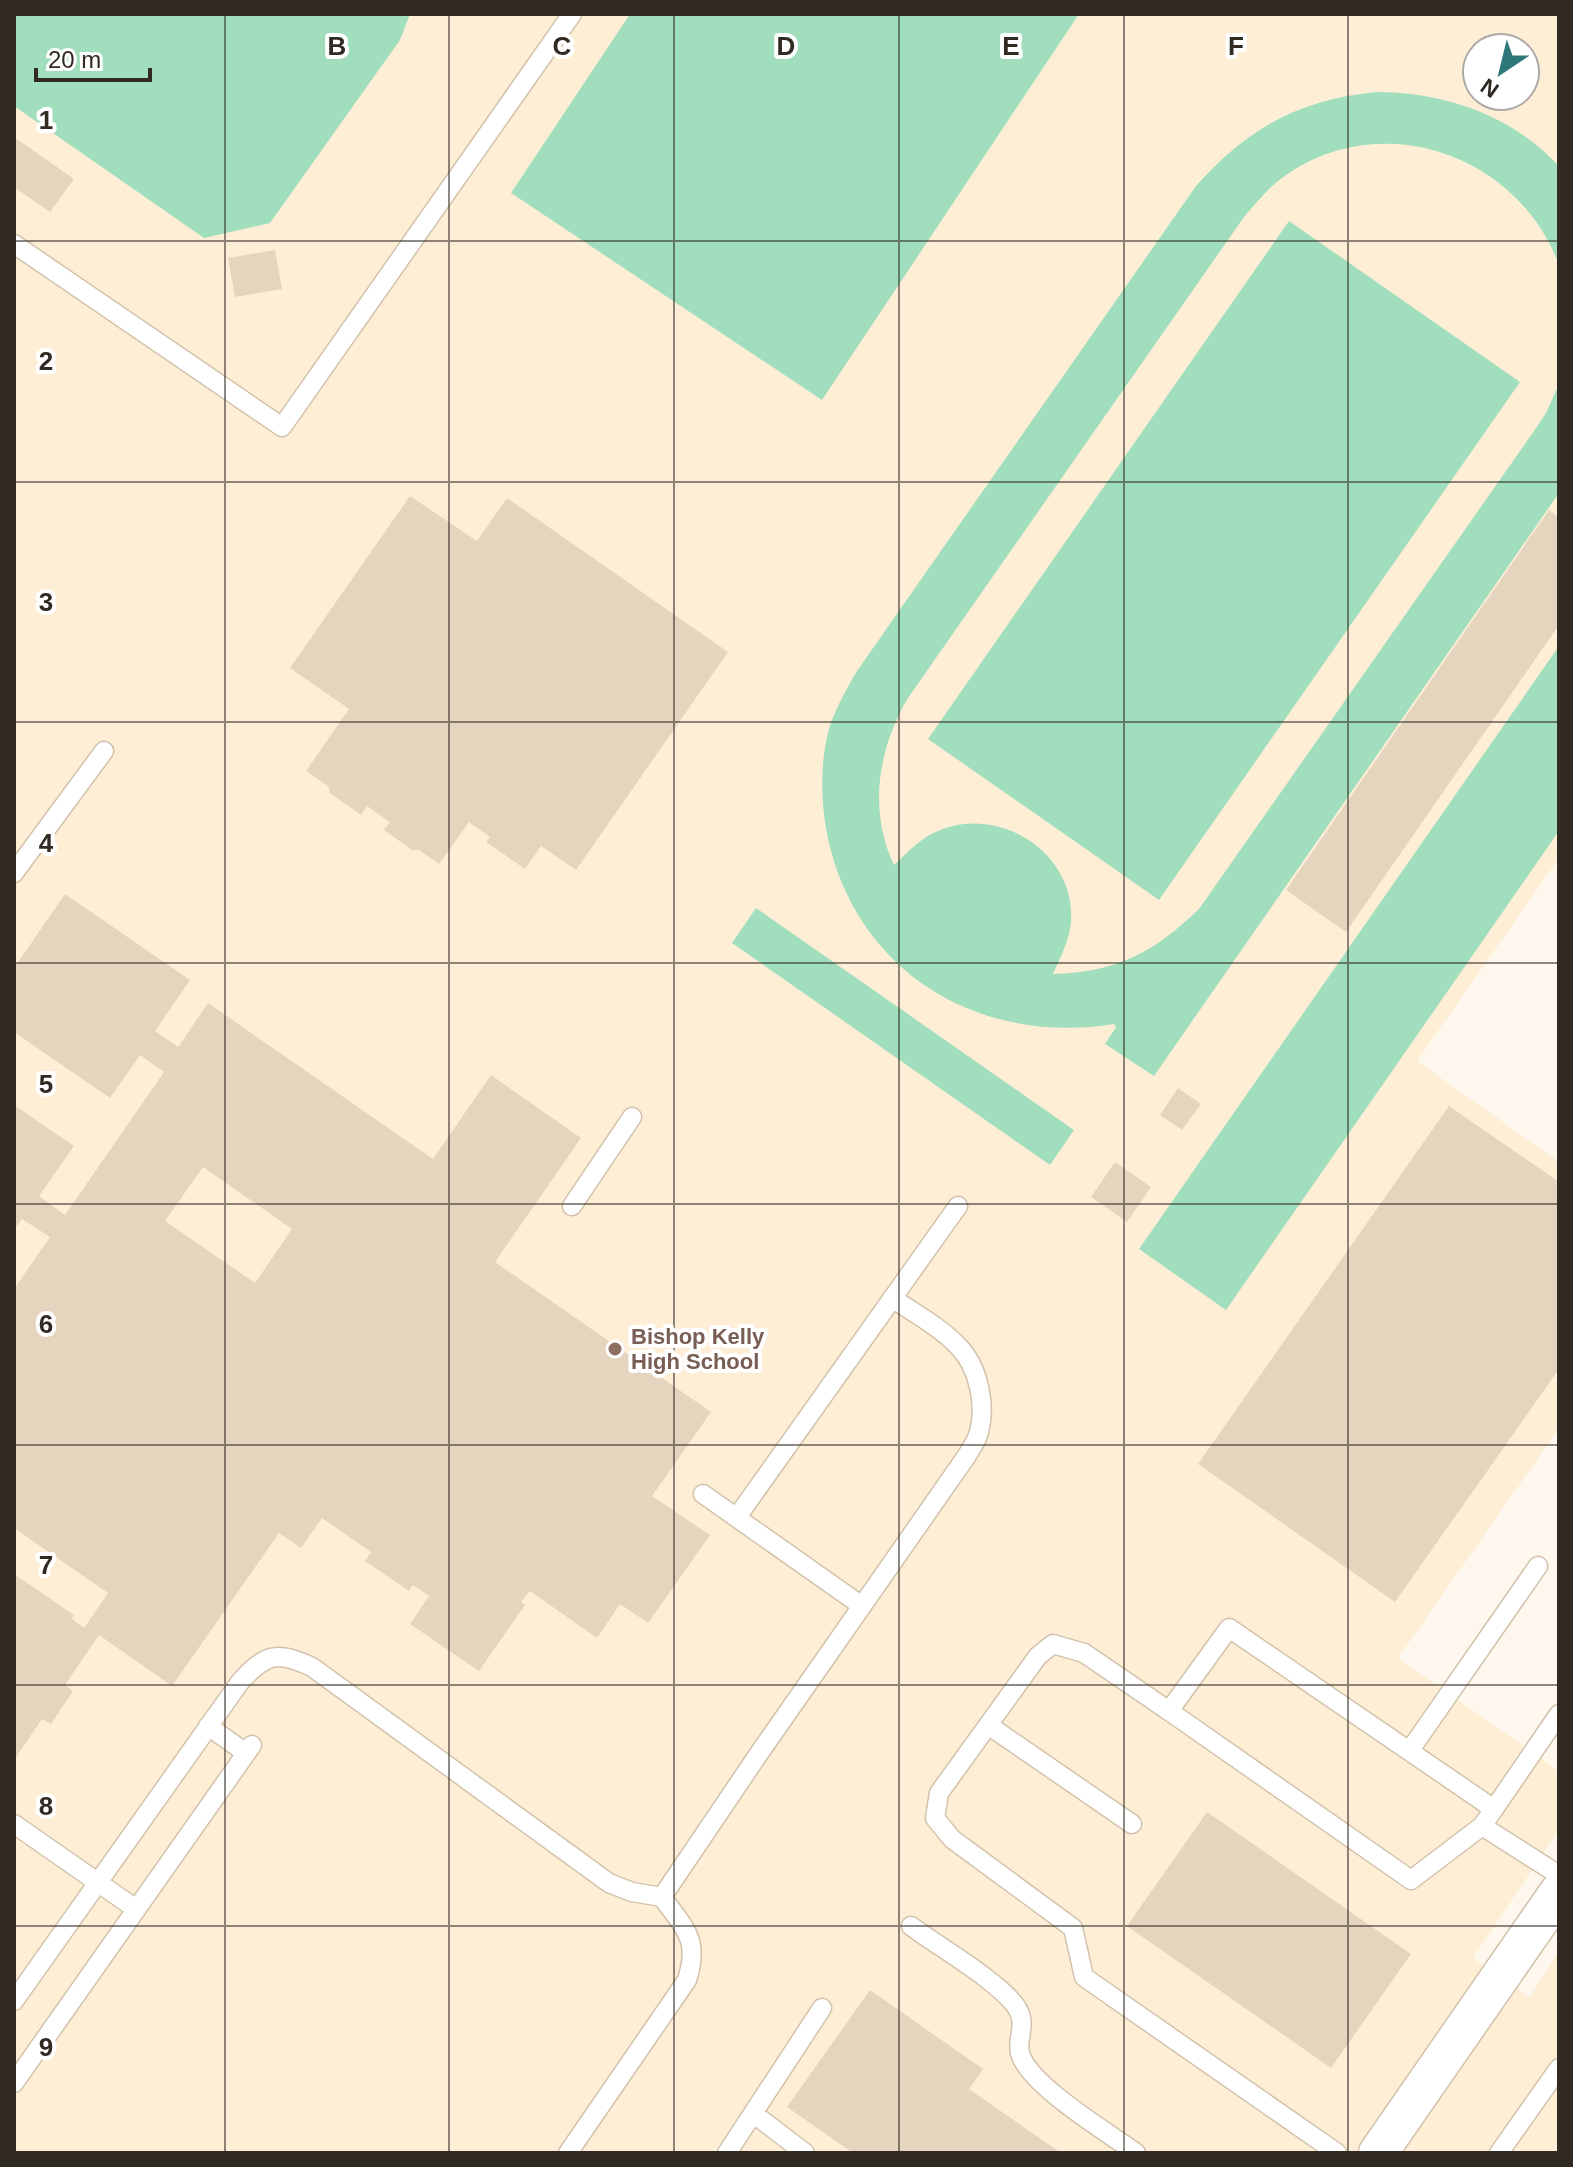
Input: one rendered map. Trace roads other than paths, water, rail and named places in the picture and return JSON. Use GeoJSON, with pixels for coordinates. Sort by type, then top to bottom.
{"type":"FeatureCollection","features":[{"type":"Feature","properties":{"kind":"street"},"geometry":{"type":"LineString","coordinates":[[1378,2153],[1559,1892]]}},
{"type":"Feature","properties":{"kind":"lane"},"geometry":{"type":"LineString","coordinates":[[14,244],[282,427],[572,14]]}},
{"type":"Feature","properties":{"kind":"lane"},"geometry":{"type":"LineString","coordinates":[[14,873],[104,751]]}},
{"type":"Feature","properties":{"kind":"lane"},"geometry":{"type":"LineString","coordinates":[[572,1206],[632,1117]]}},
{"type":"Feature","properties":{"kind":"lane"},"geometry":{"type":"LineString","coordinates":[[737,1517],[958,1206]]}},
{"type":"Feature","properties":{"kind":"lane"},"geometry":{"type":"LineString","coordinates":[[662,1897],[966,1457],[978,1435],[981,1411],[979,1387],[972,1366],[959,1347],[892,1298]]}},
{"type":"Feature","properties":{"kind":"lane"},"geometry":{"type":"LineString","coordinates":[[703,1494],[862,1606]]}},
{"type":"Feature","properties":{"kind":"lane"},"geometry":{"type":"LineString","coordinates":[[1410,1750],[1538,1566]]}},
{"type":"Feature","properties":{"kind":"lane"},"geometry":{"type":"LineString","coordinates":[[1169,1711],[1229,1628],[1494,1809]]}},
{"type":"Feature","properties":{"kind":"lane"},"geometry":{"type":"LineString","coordinates":[[1337,2153],[1084,1977],[1073,1928],[952,1839],[935,1818],[939,1793],[1038,1656],[1053,1644],[1084,1653],[1411,1880],[1482,1826],[1559,1714]]}},
{"type":"Feature","properties":{"kind":"lane"},"geometry":{"type":"LineString","coordinates":[[14,2001],[253,1667],[268,1658],[289,1657],[312,1667],[609,1883],[632,1892],[662,1897],[690,1937],[694,1958],[687,1980],[568,2153]]}},
{"type":"Feature","properties":{"kind":"lane"},"geometry":{"type":"LineString","coordinates":[[988,1725],[1132,1824]]}},
{"type":"Feature","properties":{"kind":"lane"},"geometry":{"type":"LineString","coordinates":[[14,2083],[249,1749],[208,1726]]}},
{"type":"Feature","properties":{"kind":"lane"},"geometry":{"type":"LineString","coordinates":[[14,1824],[136,1909]]}},
{"type":"Feature","properties":{"kind":"lane"},"geometry":{"type":"LineString","coordinates":[[1482,1826],[1559,1875]]}},
{"type":"Feature","properties":{"kind":"lane"},"geometry":{"type":"LineString","coordinates":[[911,1926],[997,1988],[1016,2007],[1023,2025],[1020,2052],[1032,2073],[1054,2094],[1136,2153]]}},
{"type":"Feature","properties":{"kind":"lane"},"geometry":{"type":"LineString","coordinates":[[727,2153],[822,2008]]}},
{"type":"Feature","properties":{"kind":"lane"},"geometry":{"type":"LineString","coordinates":[[1499,2153],[1559,2068]]}},
{"type":"Feature","properties":{"kind":"lane"},"geometry":{"type":"LineString","coordinates":[[754,2114],[805,2153]]}},
{"type":"Feature","properties":{"kind":"place","name":"Bishop Kelly High School"},"geometry":{"type":"Point","coordinates":[615,1349]}}]}
